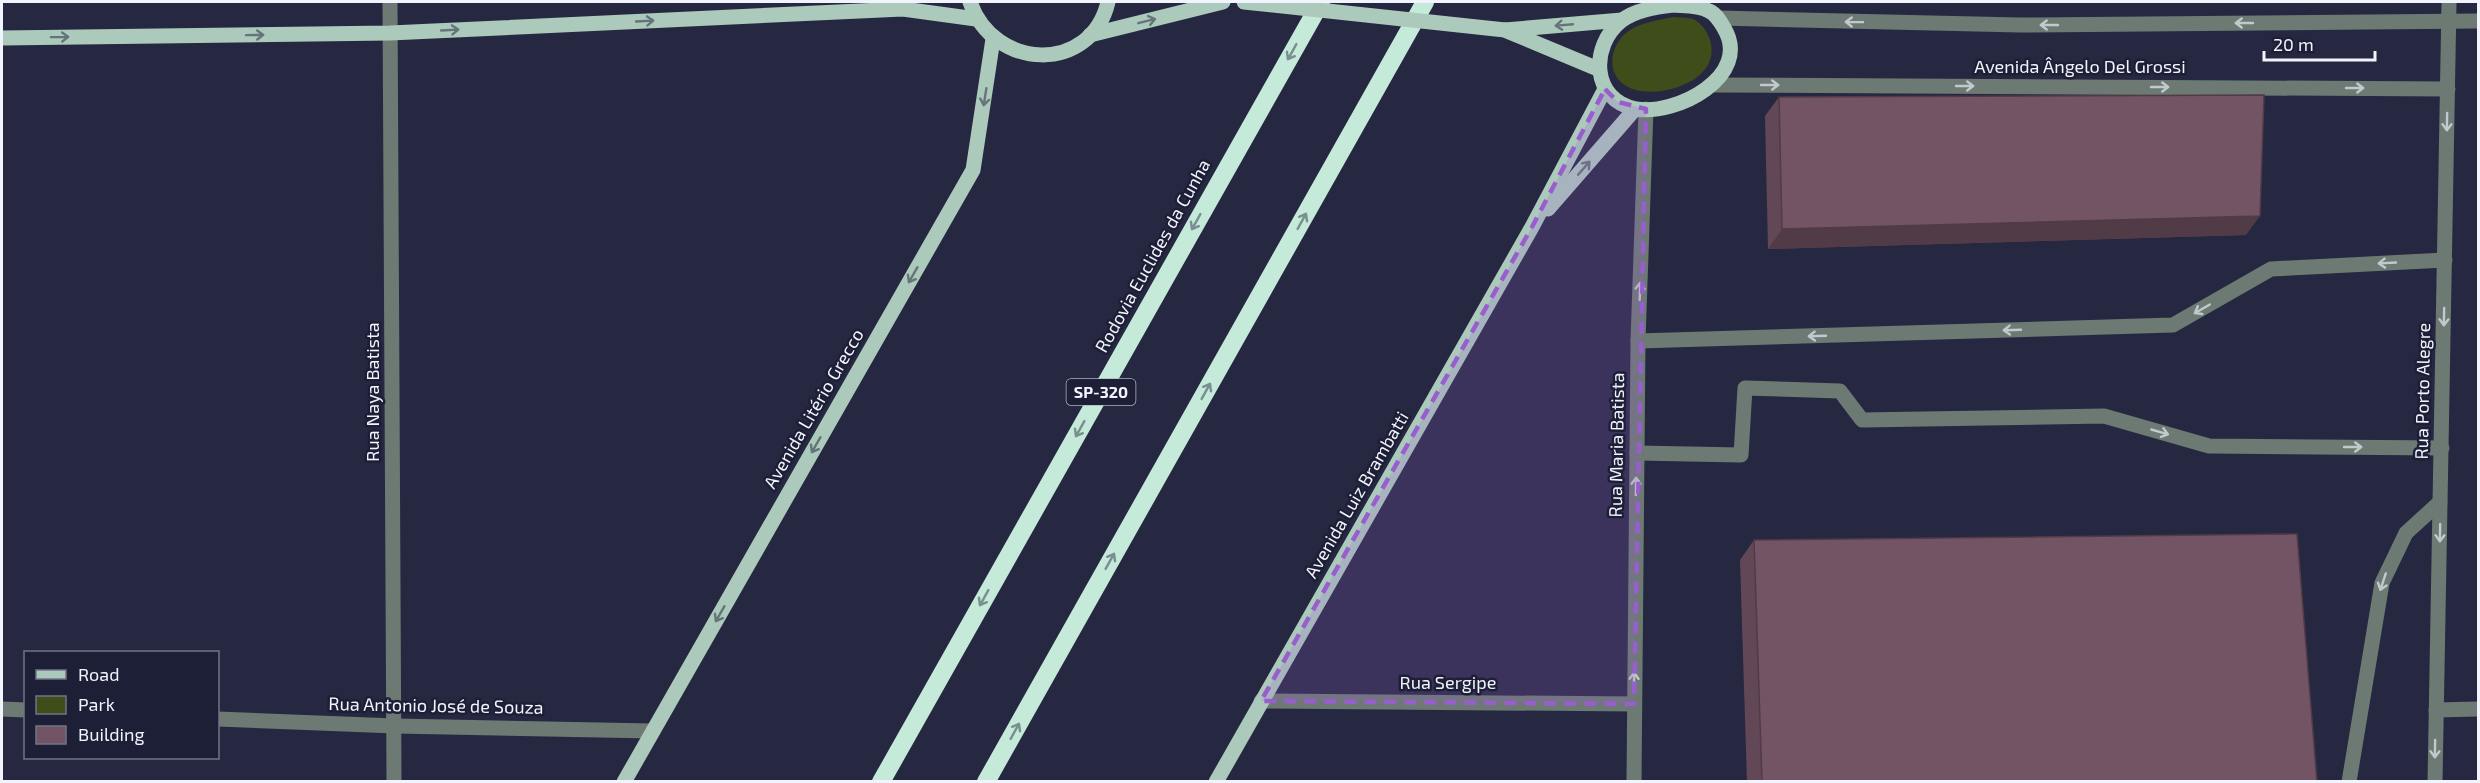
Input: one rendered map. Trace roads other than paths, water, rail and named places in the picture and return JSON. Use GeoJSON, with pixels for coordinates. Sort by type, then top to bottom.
{"type":"FeatureCollection","features":[{"type":"Feature","properties":{"kind":"highway","name":"Rodovia Euclides da Cunha"},"geometry":{"type":"LineString","coordinates":[[880,782],[1321,2]]}},
{"type":"Feature","properties":{"kind":"highway"},"geometry":{"type":"LineString","coordinates":[[986,782],[1425,2]]}},
{"type":"Feature","properties":{"kind":"main road"},"geometry":{"type":"LineString","coordinates":[[970,2],[976,19],[993,39],[1017,52],[1043,56],[1069,49],[1090,35],[1223,2]]}},
{"type":"Feature","properties":{"kind":"main road"},"geometry":{"type":"LineString","coordinates":[[1090,35],[1105,12],[1108,2]]}},
{"type":"Feature","properties":{"kind":"main road"},"geometry":{"type":"LineString","coordinates":[[1244,2],[1504,30],[1622,20],[1655,7],[1691,6],[1712,10],[1727,33],[1730,52],[1724,71],[1711,85],[1681,105],[1640,109],[1618,102],[1605,89],[1598,69],[1601,51],[1609,34],[1622,20]]}},
{"type":"Feature","properties":{"kind":"main road"},"geometry":{"type":"LineString","coordinates":[[2,38],[390,33],[903,9],[976,19]]}},
{"type":"Feature","properties":{"kind":"main road"},"geometry":{"type":"LineString","coordinates":[[1504,30],[1598,69]]}},
{"type":"Feature","properties":{"kind":"main road","name":"Avenida Litério Grecco"},"geometry":{"type":"LineString","coordinates":[[624,782],[973,170],[993,39]]}},
{"type":"Feature","properties":{"kind":"main road"},"geometry":{"type":"LineString","coordinates":[[1532,228],[1605,89]]}},
{"type":"Feature","properties":{"kind":"main road"},"geometry":{"type":"LineString","coordinates":[[1532,228],[1640,109]]}},
{"type":"Feature","properties":{"kind":"main road","name":"Avenida Luiz Brambatti"},"geometry":{"type":"LineString","coordinates":[[1216,782],[1532,228]]}},
{"type":"Feature","properties":{"kind":"street","name":"Rua Naya Batista"},"geometry":{"type":"LineString","coordinates":[[390,2],[394,782]]}},
{"type":"Feature","properties":{"kind":"street","name":"Rua Porto Alegre"},"geometry":{"type":"LineString","coordinates":[[2435,782],[2449,2]]}},
{"type":"Feature","properties":{"kind":"street"},"geometry":{"type":"LineString","coordinates":[[1712,10],[2020,25],[2478,21]]}},
{"type":"Feature","properties":{"kind":"street","name":"Avenida Ângelo Del Grossi"},"geometry":{"type":"LineString","coordinates":[[1711,85],[2448,89]]}},
{"type":"Feature","properties":{"kind":"street","name":"Rua Maria Batista"},"geometry":{"type":"LineString","coordinates":[[1634,782],[1640,109]]}},
{"type":"Feature","properties":{"kind":"street"},"geometry":{"type":"LineString","coordinates":[[1638,341],[2173,326],[2271,269],[2445,260]]}},
{"type":"Feature","properties":{"kind":"street"},"geometry":{"type":"LineString","coordinates":[[1637,453],[1740,455],[1745,388],[1840,391],[1862,420],[2104,416],[2209,446],[2442,448]]}},
{"type":"Feature","properties":{"kind":"street"},"geometry":{"type":"LineString","coordinates":[[2349,782],[2382,582],[2406,533],[2440,502]]}},
{"type":"Feature","properties":{"kind":"street","name":"Rua Sergipe"},"geometry":{"type":"LineString","coordinates":[[1261,701],[1634,704]]}},
{"type":"Feature","properties":{"kind":"street"},"geometry":{"type":"LineString","coordinates":[[2,709],[24,710]]}},
{"type":"Feature","properties":{"kind":"street"},"geometry":{"type":"LineString","coordinates":[[2436,710],[2478,710]]}},
{"type":"Feature","properties":{"kind":"street","name":"Rua Antonio José de Souza"},"geometry":{"type":"LineString","coordinates":[[219,718],[395,726],[653,730]]}}]}
